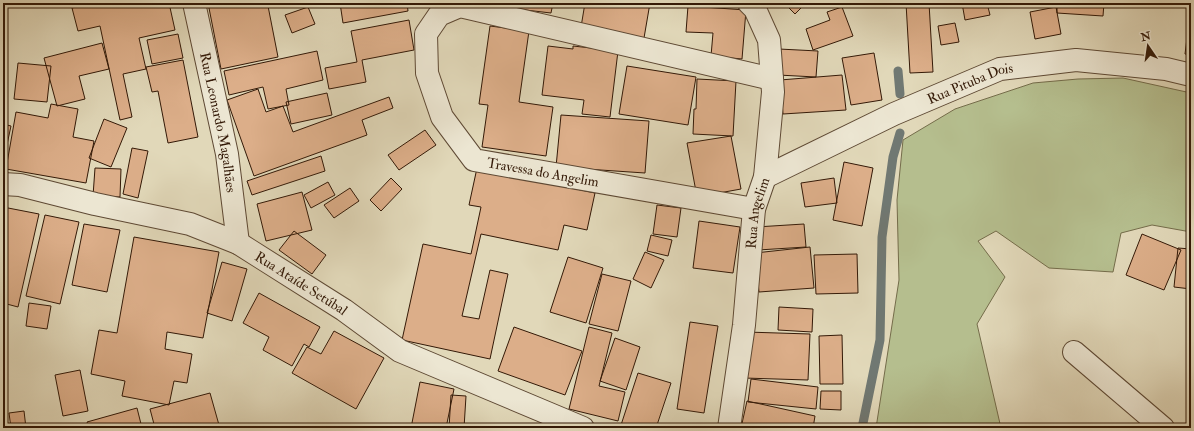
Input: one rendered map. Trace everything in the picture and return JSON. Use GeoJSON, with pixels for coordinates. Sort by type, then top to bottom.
{"type":"FeatureCollection","features":[{"type":"Feature","properties":{"kind":"street","name":"Rua Leonardo Magalhães"},"geometry":{"type":"LineString","coordinates":[[194,3],[227,154],[238,243]]}},
{"type":"Feature","properties":{"kind":"street","name":"Rua Angelim"},"geometry":{"type":"LineString","coordinates":[[729,428],[744,325],[754,209],[765,177],[773,92],[769,40],[755,9],[749,3]]}},
{"type":"Feature","properties":{"kind":"street","name":"Travessa do Angelim"},"geometry":{"type":"LineString","coordinates":[[754,209],[474,160],[442,117],[427,73],[426,34],[439,15],[460,6],[772,79]]}},
{"type":"Feature","properties":{"kind":"street","name":"Rua Pituba Dois"},"geometry":{"type":"LineString","coordinates":[[765,177],[894,114],[1000,69],[1076,60],[1166,69],[1191,75]]}},
{"type":"Feature","properties":{"kind":"street","name":"Rua Ataíde Setúbal"},"geometry":{"type":"LineString","coordinates":[[3,184],[20,185],[95,204],[190,224],[238,243],[344,310],[400,351],[583,428]]}},
{"type":"Feature","properties":{"kind":"street"},"geometry":{"type":"LineString","coordinates":[[1074,352],[1163,428]]}},
{"type":"Feature","properties":{"kind":"green space"},"geometry":{"type":"Polygon","coordinates":[[[1123,78],[1191,93],[1191,232],[1152,225],[1121,233],[1113,272],[1049,268],[996,231],[978,241],[1005,277],[977,324],[1001,428],[876,428],[899,280],[897,200],[903,140],[955,109],[1033,83],[1078,79],[1123,78]]]}},
{"type":"Feature","properties":{"kind":"building"},"geometry":{"type":"Polygon","coordinates":[[[93,3],[169,3],[175,30],[139,38],[146,69],[123,74],[132,117],[120,120],[100,26],[78,31],[72,8],[93,3]]]}},
{"type":"Feature","properties":{"kind":"building"},"geometry":{"type":"Polygon","coordinates":[[[208,3],[279,3],[268,6],[278,57],[221,69],[208,3]]]}},
{"type":"Feature","properties":{"kind":"building"},"geometry":{"type":"Polygon","coordinates":[[[340,3],[407,3],[408,11],[343,23],[340,3]]]}},
{"type":"Feature","properties":{"kind":"building"},"geometry":{"type":"Polygon","coordinates":[[[518,3],[553,3],[551,13],[517,9],[518,3]]]}},
{"type":"Feature","properties":{"kind":"building"},"geometry":{"type":"Polygon","coordinates":[[[585,3],[650,3],[644,38],[581,27],[585,3]]]}},
{"type":"Feature","properties":{"kind":"building"},"geometry":{"type":"Polygon","coordinates":[[[784,3],[806,3],[795,14],[784,3]]]}},
{"type":"Feature","properties":{"kind":"building"},"geometry":{"type":"Polygon","coordinates":[[[906,3],[929,3],[933,72],[910,73],[906,3]]]}},
{"type":"Feature","properties":{"kind":"building"},"geometry":{"type":"Polygon","coordinates":[[[962,3],[987,3],[990,15],[965,20],[962,3]]]}},
{"type":"Feature","properties":{"kind":"building"},"geometry":{"type":"Polygon","coordinates":[[[1024,3],[1043,3],[1044,5],[1024,5],[1024,3]]]}},
{"type":"Feature","properties":{"kind":"building"},"geometry":{"type":"Polygon","coordinates":[[[1057,3],[1104,3],[1103,16],[1057,13],[1057,3]]]}},
{"type":"Feature","properties":{"kind":"building"},"geometry":{"type":"Polygon","coordinates":[[[688,6],[746,10],[742,59],[711,56],[713,33],[686,32],[688,6]]]}},
{"type":"Feature","properties":{"kind":"building"},"geometry":{"type":"Polygon","coordinates":[[[1191,6],[1191,55],[1185,54],[1191,6]]]}},
{"type":"Feature","properties":{"kind":"building"},"geometry":{"type":"Polygon","coordinates":[[[308,7],[315,24],[292,33],[285,15],[308,7]]]}},
{"type":"Feature","properties":{"kind":"building"},"geometry":{"type":"Polygon","coordinates":[[[842,7],[853,36],[813,50],[806,29],[830,20],[827,12],[842,7]]]}},
{"type":"Feature","properties":{"kind":"building"},"geometry":{"type":"Polygon","coordinates":[[[1056,7],[1061,34],[1035,39],[1030,12],[1056,7]]]}},
{"type":"Feature","properties":{"kind":"building"},"geometry":{"type":"Polygon","coordinates":[[[409,20],[414,50],[362,60],[366,82],[329,89],[325,68],[357,62],[351,31],[409,20]]]}},
{"type":"Feature","properties":{"kind":"building"},"geometry":{"type":"Polygon","coordinates":[[[955,23],[959,42],[941,45],[938,26],[955,23]]]}},
{"type":"Feature","properties":{"kind":"building"},"geometry":{"type":"Polygon","coordinates":[[[490,26],[529,31],[519,102],[553,107],[546,156],[482,147],[488,105],[479,104],[490,26]]]}},
{"type":"Feature","properties":{"kind":"building"},"geometry":{"type":"Polygon","coordinates":[[[178,34],[183,58],[152,64],[147,40],[178,34]]]}},
{"type":"Feature","properties":{"kind":"building"},"geometry":{"type":"Polygon","coordinates":[[[102,43],[109,69],[79,76],[85,99],[57,106],[44,58],[102,43]]]}},
{"type":"Feature","properties":{"kind":"building"},"geometry":{"type":"Polygon","coordinates":[[[548,46],[573,49],[573,46],[618,51],[610,117],[582,114],[584,100],[542,95],[548,46]]]}},
{"type":"Feature","properties":{"kind":"building"},"geometry":{"type":"Polygon","coordinates":[[[779,49],[818,51],[816,77],[778,75],[779,49]]]}},
{"type":"Feature","properties":{"kind":"building"},"geometry":{"type":"Polygon","coordinates":[[[317,51],[323,80],[286,89],[289,105],[268,109],[263,87],[229,95],[224,71],[317,51]]]}},
{"type":"Feature","properties":{"kind":"building"},"geometry":{"type":"Polygon","coordinates":[[[874,53],[882,100],[851,105],[842,58],[874,53]]]}},
{"type":"Feature","properties":{"kind":"building"},"geometry":{"type":"Polygon","coordinates":[[[183,60],[198,137],[168,143],[158,91],[152,92],[146,67],[183,60]]]}},
{"type":"Feature","properties":{"kind":"building"},"geometry":{"type":"Polygon","coordinates":[[[18,63],[51,66],[47,102],[14,99],[18,63]]]}},
{"type":"Feature","properties":{"kind":"building"},"geometry":{"type":"Polygon","coordinates":[[[627,66],[696,77],[688,125],[619,114],[627,66]]]}},
{"type":"Feature","properties":{"kind":"building"},"geometry":{"type":"Polygon","coordinates":[[[842,75],[846,110],[783,114],[780,80],[842,75]]]}},
{"type":"Feature","properties":{"kind":"building"},"geometry":{"type":"Polygon","coordinates":[[[697,79],[736,81],[733,136],[693,134],[697,79]]]}},
{"type":"Feature","properties":{"kind":"building"},"geometry":{"type":"Polygon","coordinates":[[[258,89],[266,112],[283,106],[293,132],[389,97],[393,108],[362,120],[367,135],[254,176],[227,100],[258,89]]]}},
{"type":"Feature","properties":{"kind":"building"},"geometry":{"type":"Polygon","coordinates":[[[327,93],[332,115],[291,124],[286,102],[327,93]]]}},
{"type":"Feature","properties":{"kind":"building"},"geometry":{"type":"Polygon","coordinates":[[[51,104],[78,109],[73,137],[94,141],[86,183],[6,169],[16,112],[48,118],[51,104]]]}},
{"type":"Feature","properties":{"kind":"building"},"geometry":{"type":"Polygon","coordinates":[[[561,115],[649,121],[645,173],[556,167],[561,115]]]}},
{"type":"Feature","properties":{"kind":"building"},"geometry":{"type":"Polygon","coordinates":[[[104,119],[127,128],[111,167],[89,158],[104,119]]]}},
{"type":"Feature","properties":{"kind":"building"},"geometry":{"type":"Polygon","coordinates":[[[3,124],[11,126],[3,163],[3,124]]]}},
{"type":"Feature","properties":{"kind":"building"},"geometry":{"type":"Polygon","coordinates":[[[425,130],[436,145],[399,170],[388,155],[425,130]]]}},
{"type":"Feature","properties":{"kind":"building"},"geometry":{"type":"Polygon","coordinates":[[[731,136],[741,189],[697,197],[687,143],[731,136]]]}},
{"type":"Feature","properties":{"kind":"building"},"geometry":{"type":"Polygon","coordinates":[[[132,148],[148,151],[138,198],[123,194],[132,148]]]}},
{"type":"Feature","properties":{"kind":"building"},"geometry":{"type":"Polygon","coordinates":[[[321,156],[325,171],[252,195],[247,181],[321,156]]]}},
{"type":"Feature","properties":{"kind":"building"},"geometry":{"type":"Polygon","coordinates":[[[844,162],[873,168],[862,226],[833,220],[844,162]]]}},
{"type":"Feature","properties":{"kind":"building"},"geometry":{"type":"Polygon","coordinates":[[[95,168],[121,169],[120,197],[93,196],[95,168]]]}},
{"type":"Feature","properties":{"kind":"building"},"geometry":{"type":"Polygon","coordinates":[[[477,168],[595,193],[587,230],[564,225],[558,250],[481,234],[462,316],[479,319],[490,270],[508,274],[490,359],[402,340],[423,244],[471,254],[481,207],[469,205],[477,168]]]}},
{"type":"Feature","properties":{"kind":"building"},"geometry":{"type":"Polygon","coordinates":[[[391,178],[402,189],[381,211],[370,200],[391,178]]]}},
{"type":"Feature","properties":{"kind":"building"},"geometry":{"type":"Polygon","coordinates":[[[834,178],[837,203],[805,207],[801,183],[834,178]]]}},
{"type":"Feature","properties":{"kind":"building"},"geometry":{"type":"Polygon","coordinates":[[[328,182],[335,195],[311,208],[304,195],[328,182]]]}},
{"type":"Feature","properties":{"kind":"building"},"geometry":{"type":"Polygon","coordinates":[[[350,188],[359,201],[334,218],[324,205],[350,188]]]}},
{"type":"Feature","properties":{"kind":"building"},"geometry":{"type":"Polygon","coordinates":[[[302,192],[312,230],[266,241],[257,204],[302,192]]]}},
{"type":"Feature","properties":{"kind":"building"},"geometry":{"type":"Polygon","coordinates":[[[657,205],[681,208],[677,237],[653,234],[657,205]]]}},
{"type":"Feature","properties":{"kind":"building"},"geometry":{"type":"Polygon","coordinates":[[[3,207],[39,214],[18,307],[3,303],[3,207]]]}},
{"type":"Feature","properties":{"kind":"building"},"geometry":{"type":"Polygon","coordinates":[[[45,215],[79,222],[60,304],[26,296],[45,215]]]}},
{"type":"Feature","properties":{"kind":"building"},"geometry":{"type":"Polygon","coordinates":[[[699,221],[740,227],[733,273],[693,268],[699,221]]]}},
{"type":"Feature","properties":{"kind":"building"},"geometry":{"type":"Polygon","coordinates":[[[84,224],[120,230],[107,292],[72,285],[84,224]]]}},
{"type":"Feature","properties":{"kind":"building"},"geometry":{"type":"Polygon","coordinates":[[[804,224],[806,247],[758,250],[756,227],[804,224]]]}},
{"type":"Feature","properties":{"kind":"building"},"geometry":{"type":"Polygon","coordinates":[[[294,231],[326,255],[312,274],[279,250],[294,231]]]}},
{"type":"Feature","properties":{"kind":"building"},"geometry":{"type":"Polygon","coordinates":[[[1142,234],[1181,250],[1164,290],[1126,275],[1142,234]]]}},
{"type":"Feature","properties":{"kind":"building"},"geometry":{"type":"Polygon","coordinates":[[[651,235],[672,240],[668,256],[647,251],[651,235]]]}},
{"type":"Feature","properties":{"kind":"building"},"geometry":{"type":"Polygon","coordinates":[[[134,237],[219,252],[203,338],[167,332],[165,349],[192,354],[187,383],[174,381],[169,405],[122,396],[125,381],[91,374],[99,330],[117,333],[134,237]]]}},
{"type":"Feature","properties":{"kind":"building"},"geometry":{"type":"Polygon","coordinates":[[[810,247],[814,288],[759,292],[755,253],[810,247]]]}},
{"type":"Feature","properties":{"kind":"building"},"geometry":{"type":"Polygon","coordinates":[[[1178,248],[1191,249],[1191,289],[1174,287],[1178,248]]]}},
{"type":"Feature","properties":{"kind":"building"},"geometry":{"type":"Polygon","coordinates":[[[645,252],[664,260],[651,288],[633,279],[645,252]]]}},
{"type":"Feature","properties":{"kind":"building"},"geometry":{"type":"Polygon","coordinates":[[[857,254],[858,293],[816,294],[814,255],[857,254]]]}},
{"type":"Feature","properties":{"kind":"building"},"geometry":{"type":"Polygon","coordinates":[[[568,257],[603,268],[586,323],[550,312],[568,257]]]}},
{"type":"Feature","properties":{"kind":"building"},"geometry":{"type":"Polygon","coordinates":[[[222,262],[247,269],[232,321],[207,313],[222,262]]]}},
{"type":"Feature","properties":{"kind":"building"},"geometry":{"type":"Polygon","coordinates":[[[602,274],[631,281],[618,331],[589,324],[602,274]]]}},
{"type":"Feature","properties":{"kind":"building"},"geometry":{"type":"Polygon","coordinates":[[[259,293],[320,327],[309,347],[304,344],[292,366],[263,350],[269,337],[243,323],[259,293]]]}},
{"type":"Feature","properties":{"kind":"building"},"geometry":{"type":"Polygon","coordinates":[[[29,303],[51,306],[47,329],[26,326],[29,303]]]}},
{"type":"Feature","properties":{"kind":"building"},"geometry":{"type":"Polygon","coordinates":[[[779,307],[813,309],[812,332],[778,330],[779,307]]]}},
{"type":"Feature","properties":{"kind":"building"},"geometry":{"type":"Polygon","coordinates":[[[690,322],[718,326],[704,413],[677,409],[690,322]]]}},
{"type":"Feature","properties":{"kind":"building"},"geometry":{"type":"Polygon","coordinates":[[[514,327],[582,351],[565,395],[498,371],[514,327]]]}},
{"type":"Feature","properties":{"kind":"building"},"geometry":{"type":"Polygon","coordinates":[[[589,327],[612,333],[599,386],[625,392],[618,421],[569,409],[589,327]]]}},
{"type":"Feature","properties":{"kind":"building"},"geometry":{"type":"Polygon","coordinates":[[[334,331],[384,358],[356,409],[292,373],[307,347],[321,354],[334,331]]]}},
{"type":"Feature","properties":{"kind":"building"},"geometry":{"type":"Polygon","coordinates":[[[746,332],[810,334],[808,380],[744,378],[746,332]]]}},
{"type":"Feature","properties":{"kind":"building"},"geometry":{"type":"Polygon","coordinates":[[[842,335],[843,384],[820,384],[819,336],[842,335]]]}},
{"type":"Feature","properties":{"kind":"building"},"geometry":{"type":"Polygon","coordinates":[[[615,338],[640,347],[626,390],[600,381],[615,338]]]}},
{"type":"Feature","properties":{"kind":"building"},"geometry":{"type":"Polygon","coordinates":[[[80,370],[88,411],[63,416],[55,375],[80,370]]]}},
{"type":"Feature","properties":{"kind":"building"},"geometry":{"type":"Polygon","coordinates":[[[638,373],[671,383],[656,428],[629,428],[621,425],[638,373]]]}},
{"type":"Feature","properties":{"kind":"building"},"geometry":{"type":"Polygon","coordinates":[[[751,379],[818,387],[816,409],[748,402],[751,379]]]}},
{"type":"Feature","properties":{"kind":"building"},"geometry":{"type":"Polygon","coordinates":[[[420,382],[454,389],[446,428],[411,428],[420,382]]]}},
{"type":"Feature","properties":{"kind":"building"},"geometry":{"type":"Polygon","coordinates":[[[821,391],[841,391],[841,410],[820,409],[821,391]]]}},
{"type":"Feature","properties":{"kind":"building"},"geometry":{"type":"Polygon","coordinates":[[[210,393],[219,425],[209,428],[155,428],[150,409],[210,393]]]}},
{"type":"Feature","properties":{"kind":"building"},"geometry":{"type":"Polygon","coordinates":[[[451,395],[466,396],[464,428],[449,428],[451,395]]]}},
{"type":"Feature","properties":{"kind":"building"},"geometry":{"type":"Polygon","coordinates":[[[747,401],[815,416],[813,428],[741,428],[747,401]]]}},
{"type":"Feature","properties":{"kind":"building"},"geometry":{"type":"Polygon","coordinates":[[[137,408],[142,428],[89,428],[87,422],[137,408]]]}},
{"type":"Feature","properties":{"kind":"building"},"geometry":{"type":"Polygon","coordinates":[[[24,411],[26,428],[11,428],[9,413],[24,411]]]}},
{"type":"Feature","properties":{"kind":"waterway"},"geometry":{"type":"LineString","coordinates":[[898,71],[900,94]]}},
{"type":"Feature","properties":{"kind":"waterway"},"geometry":{"type":"LineString","coordinates":[[862,428],[880,340],[882,237],[893,157],[900,133]]}}]}
